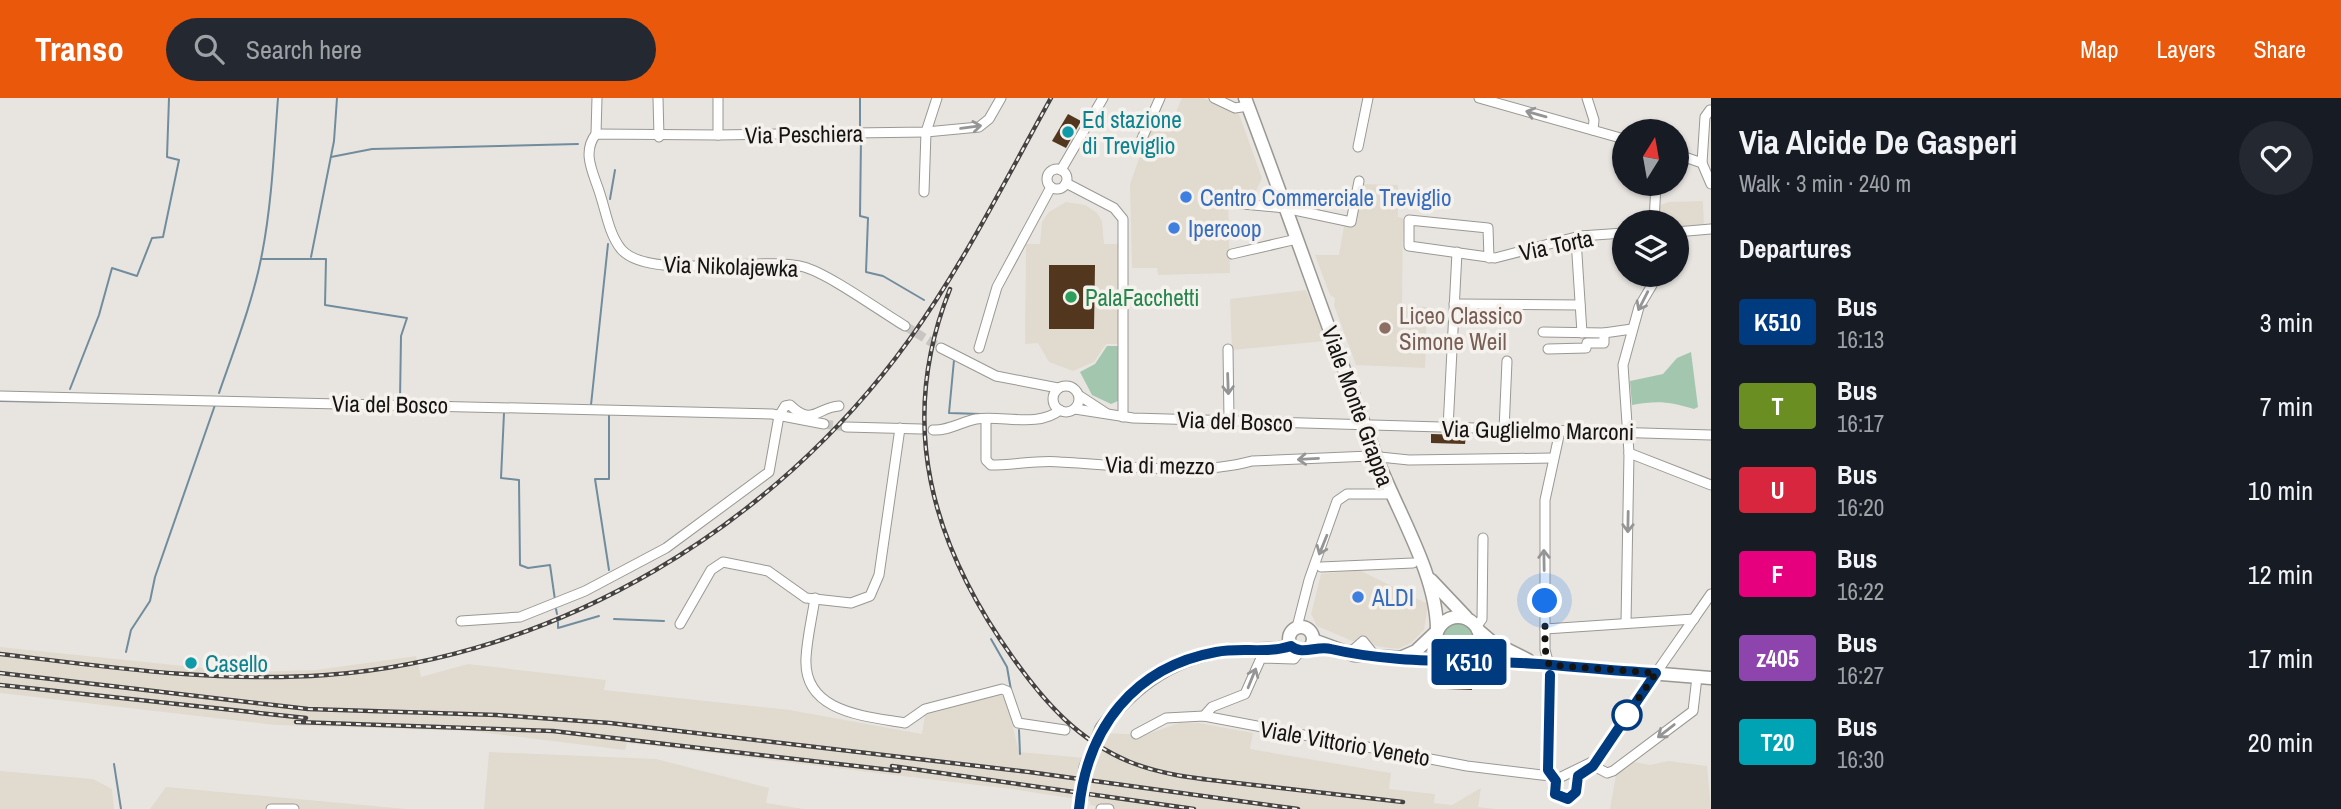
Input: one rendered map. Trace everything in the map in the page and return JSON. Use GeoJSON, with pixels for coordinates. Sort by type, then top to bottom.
{"type":"FeatureCollection","features":[{"type":"Feature","properties":{"kind":"main road","name":"Viale Monte Grappa"},"geometry":{"type":"LineString","coordinates":[[1246,102],[1376,457],[1435,600],[1437,631]]}},
{"type":"Feature","properties":{"kind":"main road","name":"Viale Monte Grappa"},"geometry":{"type":"LineString","coordinates":[[1424,571],[1455,609],[1503,648],[1543,664]]}},
{"type":"Feature","properties":{"kind":"main road"},"geometry":{"type":"LineString","coordinates":[[1396,659],[1416,651],[1437,631],[1453,618],[1475,626],[1480,637],[1476,651],[1456,661],[1438,650],[1437,631]]}},
{"type":"Feature","properties":{"kind":"main road","name":"Viale Monte Grappa"},"geometry":{"type":"LineString","coordinates":[[1079,805],[1086,767],[1102,728],[1131,694],[1166,669],[1217,652],[1297,643],[1396,659],[1543,664],[1704,677]]}},
{"type":"Feature","properties":{"kind":"street","name":"Via Nikolajewka"},"geometry":{"type":"LineString","coordinates":[[597,98],[595,136],[588,147],[589,158],[613,236],[622,250],[634,260],[667,265],[801,266],[905,326]]}},
{"type":"Feature","properties":{"kind":"street"},"geometry":{"type":"LineString","coordinates":[[658,98],[659,136]]}},
{"type":"Feature","properties":{"kind":"street"},"geometry":{"type":"LineString","coordinates":[[718,98],[718,135]]}},
{"type":"Feature","properties":{"kind":"street"},"geometry":{"type":"LineString","coordinates":[[924,192],[926,132],[937,98]]}},
{"type":"Feature","properties":{"kind":"street","name":"Via Peschiera"},"geometry":{"type":"LineString","coordinates":[[595,136],[926,132],[982,126],[1001,98]]}},
{"type":"Feature","properties":{"kind":"street"},"geometry":{"type":"LineString","coordinates":[[1061,170],[1103,98]]}},
{"type":"Feature","properties":{"kind":"street"},"geometry":{"type":"LineString","coordinates":[[1140,143],[1160,98]]}},
{"type":"Feature","properties":{"kind":"street"},"geometry":{"type":"LineString","coordinates":[[1214,98],[1234,107],[1246,102]]}},
{"type":"Feature","properties":{"kind":"street"},"geometry":{"type":"LineString","coordinates":[[1358,147],[1368,98]]}},
{"type":"Feature","properties":{"kind":"street"},"geometry":{"type":"LineString","coordinates":[[1479,98],[1612,136]]}},
{"type":"Feature","properties":{"kind":"street"},"geometry":{"type":"LineString","coordinates":[[1587,98],[1594,120],[1593,130]]}},
{"type":"Feature","properties":{"kind":"street"},"geometry":{"type":"LineString","coordinates":[[1710,110],[1705,117],[1702,163],[1711,184]]}},
{"type":"Feature","properties":{"kind":"street"},"geometry":{"type":"LineString","coordinates":[[1689,158],[1702,163]]}},
{"type":"Feature","properties":{"kind":"street"},"geometry":{"type":"LineString","coordinates":[[1054,169],[1061,170],[1066,176],[1066,183],[1060,188],[1051,187],[1047,182],[1048,174],[1054,169]]}},
{"type":"Feature","properties":{"kind":"street"},"geometry":{"type":"LineString","coordinates":[[1232,203],[1285,208],[1351,222],[1359,181]]}},
{"type":"Feature","properties":{"kind":"street"},"geometry":{"type":"LineString","coordinates":[[1066,183],[1114,208],[1123,219],[1123,417]]}},
{"type":"Feature","properties":{"kind":"street"},"geometry":{"type":"LineString","coordinates":[[979,348],[997,287],[1051,187]]}},
{"type":"Feature","properties":{"kind":"street","name":"Via Torta"},"geometry":{"type":"LineString","coordinates":[[1489,258],[1488,228],[1409,220],[1409,246],[1489,258],[1576,239],[1612,234]]}},
{"type":"Feature","properties":{"kind":"street"},"geometry":{"type":"LineString","coordinates":[[1689,231],[1711,229]]}},
{"type":"Feature","properties":{"kind":"street"},"geometry":{"type":"LineString","coordinates":[[1232,254],[1297,239]]}},
{"type":"Feature","properties":{"kind":"street"},"geometry":{"type":"LineString","coordinates":[[1576,239],[1582,332]]}},
{"type":"Feature","properties":{"kind":"street"},"geometry":{"type":"LineString","coordinates":[[1448,428],[1457,253]]}},
{"type":"Feature","properties":{"kind":"street"},"geometry":{"type":"LineString","coordinates":[[1626,624],[1629,453],[1623,365],[1639,306],[1651,287]]}},
{"type":"Feature","properties":{"kind":"street"},"geometry":{"type":"LineString","coordinates":[[1454,304],[1580,305]]}},
{"type":"Feature","properties":{"kind":"street"},"geometry":{"type":"LineString","coordinates":[[1543,332],[1604,333],[1632,329]]}},
{"type":"Feature","properties":{"kind":"street"},"geometry":{"type":"LineString","coordinates":[[1548,349],[1586,348],[1587,344],[1604,343],[1604,333]]}},
{"type":"Feature","properties":{"kind":"street"},"geometry":{"type":"LineString","coordinates":[[933,430],[986,419],[1042,417],[1056,405],[1058,388],[1034,385],[980,370],[941,348]]}},
{"type":"Feature","properties":{"kind":"street"},"geometry":{"type":"LineString","coordinates":[[1228,349],[1229,420]]}},
{"type":"Feature","properties":{"kind":"street"},"geometry":{"type":"LineString","coordinates":[[1504,430],[1507,361]]}},
{"type":"Feature","properties":{"kind":"street"},"geometry":{"type":"LineString","coordinates":[[1034,385],[1056,405]]}},
{"type":"Feature","properties":{"kind":"street","name":"Via del Bosco"},"geometry":{"type":"LineString","coordinates":[[1058,388],[1072,386],[1080,396],[1106,413]]}},
{"type":"Feature","properties":{"kind":"street","name":"Via del Bosco"},"geometry":{"type":"LineString","coordinates":[[0,396],[779,415],[824,424]]}},
{"type":"Feature","properties":{"kind":"street"},"geometry":{"type":"LineString","coordinates":[[1075,409],[1080,396]]}},
{"type":"Feature","properties":{"kind":"street","name":"Via del Bosco"},"geometry":{"type":"LineString","coordinates":[[779,415],[787,405],[803,415],[818,415],[839,406]]}},
{"type":"Feature","properties":{"kind":"street","name":"Via del Bosco"},"geometry":{"type":"LineString","coordinates":[[1056,405],[1123,417],[1365,425]]}},
{"type":"Feature","properties":{"kind":"street"},"geometry":{"type":"LineString","coordinates":[[461,621],[508,618],[534,613],[625,572],[666,548],[769,472],[779,415]]}},
{"type":"Feature","properties":{"kind":"street","name":"Via di mezzo"},"geometry":{"type":"LineString","coordinates":[[986,419],[986,460],[991,465],[1057,461],[1175,467],[1242,466],[1252,461],[1376,457],[1409,460],[1553,458]]}},
{"type":"Feature","properties":{"kind":"street","name":"Via Guglielmo Marconi"},"geometry":{"type":"LineString","coordinates":[[1365,425],[1711,435]]}},
{"type":"Feature","properties":{"kind":"street"},"geometry":{"type":"LineString","coordinates":[[846,426],[921,429]]}},
{"type":"Feature","properties":{"kind":"street"},"geometry":{"type":"LineString","coordinates":[[680,624],[711,570],[723,562],[768,571],[798,594],[815,598],[856,602],[870,596],[876,587],[900,428]]}},
{"type":"Feature","properties":{"kind":"street"},"geometry":{"type":"LineString","coordinates":[[1560,431],[1544,519],[1543,664],[1557,778],[1554,790],[1560,798],[1571,798],[1577,789],[1578,776],[1594,763],[1711,594]]}},
{"type":"Feature","properties":{"kind":"street"},"geometry":{"type":"LineString","coordinates":[[1629,453],[1711,485]]}},
{"type":"Feature","properties":{"kind":"street"},"geometry":{"type":"LineString","coordinates":[[1204,716],[1212,707],[1245,694],[1261,658],[1294,659],[1300,655],[1297,643],[1308,580],[1336,501],[1347,494],[1391,494]]}},
{"type":"Feature","properties":{"kind":"street"},"geometry":{"type":"LineString","coordinates":[[1475,626],[1482,619],[1483,538]]}},
{"type":"Feature","properties":{"kind":"street"},"geometry":{"type":"LineString","coordinates":[[1321,567],[1413,563]]}},
{"type":"Feature","properties":{"kind":"street"},"geometry":{"type":"LineString","coordinates":[[815,598],[806,667],[817,691],[837,709],[905,723],[925,709],[1002,689],[1007,691],[1014,719],[1020,724],[1065,730]]}},
{"type":"Feature","properties":{"kind":"street"},"geometry":{"type":"LineString","coordinates":[[1545,629],[1694,619]]}},
{"type":"Feature","properties":{"kind":"street"},"geometry":{"type":"LineString","coordinates":[[1594,763],[1607,773],[1613,771],[1693,711],[1704,677]]}},
{"type":"Feature","properties":{"kind":"street","name":"Viale Vittorio Veneto"},"geometry":{"type":"LineString","coordinates":[[1136,734],[1166,718],[1204,716],[1468,766],[1557,778]]}},
{"type":"Feature","properties":{"kind":"street"},"geometry":{"type":"LineString","coordinates":[[1557,778],[1594,763]]}},
{"type":"Feature","properties":{"kind":"street"},"geometry":{"type":"LineString","coordinates":[[1557,778],[1574,780],[1577,789]]}},
{"type":"Feature","properties":{"kind":"street"},"geometry":{"type":"LineString","coordinates":[[271,809],[294,809]]}},
{"type":"Feature","properties":{"kind":"street"},"geometry":{"type":"LineString","coordinates":[[1101,809],[1109,809]]}},
{"type":"Feature","properties":{"kind":"shaded area"},"geometry":{"type":"Polygon","coordinates":[[[1182,98],[1203,98],[1239,114],[1262,178],[1255,193],[1256,201],[1228,197],[1230,273],[1158,275],[1157,268],[1132,268],[1130,184],[1157,108],[1174,116],[1182,98]]]}},
{"type":"Feature","properties":{"kind":"shaded area"},"geometry":{"type":"Polygon","coordinates":[[[1360,184],[1398,185],[1398,217],[1403,218],[1402,306],[1427,307],[1425,368],[1356,365],[1334,305],[1335,298],[1330,295],[1315,255],[1339,255],[1344,226],[1352,227],[1360,184]]]}},
{"type":"Feature","properties":{"kind":"shaded area"},"geometry":{"type":"Polygon","coordinates":[[[1703,201],[1704,226],[1689,227],[1689,210],[1658,210],[1658,206],[1669,202],[1703,201]]]}},
{"type":"Feature","properties":{"kind":"shaded area"},"geometry":{"type":"Polygon","coordinates":[[[1066,202],[1085,205],[1097,213],[1102,221],[1104,244],[1119,244],[1119,344],[1106,344],[1094,362],[1073,371],[1049,362],[1038,343],[1025,344],[1026,244],[1040,244],[1042,222],[1049,212],[1066,202]]]}},
{"type":"Feature","properties":{"kind":"shaded area"},"geometry":{"type":"Polygon","coordinates":[[[1306,290],[1326,341],[1232,350],[1230,299],[1306,290]]]}},
{"type":"Feature","properties":{"kind":"shaded area"},"geometry":{"type":"Polygon","coordinates":[[[1359,570],[1428,604],[1424,630],[1411,643],[1398,649],[1381,647],[1352,641],[1317,626],[1311,614],[1321,574],[1359,570]]]}},
{"type":"Feature","properties":{"kind":"shaded area"},"geometry":{"type":"Polygon","coordinates":[[[0,647],[242,672],[316,670],[416,656],[421,677],[468,664],[606,680],[604,690],[790,710],[922,734],[925,715],[1001,694],[1006,699],[1019,752],[1086,758],[1107,733],[1145,735],[1179,723],[1199,723],[1253,733],[1250,749],[1391,773],[1389,789],[1435,794],[1434,803],[1452,805],[1481,788],[1478,807],[1496,809],[1113,809],[1090,805],[1090,801],[1011,789],[627,743],[625,750],[471,731],[275,725],[0,693],[0,647]]]}},
{"type":"Feature","properties":{"kind":"shaded area"},"geometry":{"type":"Polygon","coordinates":[[[489,752],[656,759],[769,788],[766,803],[804,809],[484,809],[489,752]]]}},
{"type":"Feature","properties":{"kind":"shaded area"},"geometry":{"type":"Polygon","coordinates":[[[1668,761],[1707,766],[1711,809],[1610,809],[1616,775],[1634,762],[1650,765],[1668,761]]]}},
{"type":"Feature","properties":{"kind":"shaded area"},"geometry":{"type":"Polygon","coordinates":[[[0,771],[93,779],[112,789],[114,809],[0,809],[0,771]]]}},
{"type":"Feature","properties":{"kind":"shaded area"},"geometry":{"type":"Polygon","coordinates":[[[166,787],[407,809],[150,809],[166,787]]]}},
{"type":"Feature","properties":{"kind":"green space"},"geometry":{"type":"Polygon","coordinates":[[[1107,346],[1118,346],[1118,401],[1111,404],[1092,395],[1080,372],[1095,364],[1107,346]]]}},
{"type":"Feature","properties":{"kind":"green space"},"geometry":{"type":"Polygon","coordinates":[[[1691,352],[1698,407],[1694,409],[1657,402],[1632,405],[1630,381],[1663,374],[1677,358],[1691,352]]]}},
{"type":"Feature","properties":{"kind":"green space"},"geometry":{"type":"Polygon","coordinates":[[[1453,621],[1468,624],[1476,636],[1472,651],[1462,657],[1447,655],[1440,646],[1441,630],[1453,621]]]}},
{"type":"Feature","properties":{"kind":"building","name":"Ed stazione di Treviglio"},"geometry":{"type":"Polygon","coordinates":[[[1068,114],[1081,121],[1066,148],[1052,141],[1068,114]]]}},
{"type":"Feature","properties":{"kind":"building","name":"PalaFacchetti"},"geometry":{"type":"Polygon","coordinates":[[[1049,265],[1095,265],[1094,329],[1049,329],[1049,265]]]}},
{"type":"Feature","properties":{"kind":"building"},"geometry":{"type":"Polygon","coordinates":[[[1431,434],[1466,435],[1465,444],[1431,443],[1431,434]]]}},
{"type":"Feature","properties":{"kind":"building"},"geometry":{"type":"Polygon","coordinates":[[[1447,676],[1472,677],[1472,690],[1446,689],[1447,676]]]}},
{"type":"Feature","properties":{"kind":"waterway"},"geometry":{"type":"LineString","coordinates":[[70,389],[99,315],[112,268],[137,276],[152,238],[163,237],[179,160],[167,157],[169,98]]}},
{"type":"Feature","properties":{"kind":"waterway"},"geometry":{"type":"LineString","coordinates":[[219,393],[249,307],[262,254],[278,98]]}},
{"type":"Feature","properties":{"kind":"waterway"},"geometry":{"type":"LineString","coordinates":[[311,257],[334,141],[337,98]]}},
{"type":"Feature","properties":{"kind":"waterway"},"geometry":{"type":"LineString","coordinates":[[860,98],[860,129]]}},
{"type":"Feature","properties":{"kind":"waterway"},"geometry":{"type":"LineString","coordinates":[[861,138],[860,216],[868,218],[866,272],[883,276],[924,300]]}},
{"type":"Feature","properties":{"kind":"waterway"},"geometry":{"type":"LineString","coordinates":[[331,157],[372,149],[578,144]]}},
{"type":"Feature","properties":{"kind":"waterway"},"geometry":{"type":"LineString","coordinates":[[610,199],[615,170]]}},
{"type":"Feature","properties":{"kind":"waterway"},"geometry":{"type":"LineString","coordinates":[[591,405],[608,244]]}},
{"type":"Feature","properties":{"kind":"waterway"},"geometry":{"type":"LineString","coordinates":[[261,259],[326,259],[325,305],[407,318],[401,336],[400,400],[451,402]]}},
{"type":"Feature","properties":{"kind":"waterway"},"geometry":{"type":"LineString","coordinates":[[954,360],[949,413],[981,414]]}},
{"type":"Feature","properties":{"kind":"waterway"},"geometry":{"type":"LineString","coordinates":[[0,401],[65,402]]}},
{"type":"Feature","properties":{"kind":"waterway"},"geometry":{"type":"LineString","coordinates":[[126,652],[131,630],[150,601],[155,577],[215,405]]}},
{"type":"Feature","properties":{"kind":"waterway"},"geometry":{"type":"LineString","coordinates":[[504,413],[501,478],[519,480],[520,565],[528,568],[550,565],[555,600]]}},
{"type":"Feature","properties":{"kind":"waterway"},"geometry":{"type":"LineString","coordinates":[[609,415],[609,479],[595,479],[609,570]]}},
{"type":"Feature","properties":{"kind":"waterway"},"geometry":{"type":"LineString","coordinates":[[556,609],[557,614]]}},
{"type":"Feature","properties":{"kind":"waterway"},"geometry":{"type":"LineString","coordinates":[[558,622],[558,628],[599,616]]}},
{"type":"Feature","properties":{"kind":"waterway"},"geometry":{"type":"LineString","coordinates":[[614,619],[664,621]]}},
{"type":"Feature","properties":{"kind":"waterway"},"geometry":{"type":"LineString","coordinates":[[991,639],[1007,667],[1011,690]]}},
{"type":"Feature","properties":{"kind":"waterway"},"geometry":{"type":"LineString","coordinates":[[1019,730],[1020,754]]}},
{"type":"Feature","properties":{"kind":"waterway"},"geometry":{"type":"LineString","coordinates":[[114,764],[121,809]]}},
{"type":"Feature","properties":{"kind":"tunnel"},"geometry":{"type":"LineString","coordinates":[[905,326],[941,348]]}},
{"type":"Feature","properties":{"kind":"tunnel"},"geometry":{"type":"LineString","coordinates":[[824,424],[846,427]]}},
{"type":"Feature","properties":{"kind":"railway"},"geometry":{"type":"LineString","coordinates":[[0,654],[203,675],[326,675],[412,663],[496,642],[576,611],[654,571],[726,524],[793,469],[855,407],[909,340],[948,282],[1051,98]]}},
{"type":"Feature","properties":{"kind":"railway"},"geometry":{"type":"LineString","coordinates":[[950,289],[934,339],[926,388],[925,435],[931,482],[943,527],[961,572],[1013,658],[1051,705],[1079,732],[1095,743],[1130,762],[1158,771],[1201,779],[1403,802]]}},
{"type":"Feature","properties":{"kind":"railway"},"geometry":{"type":"LineString","coordinates":[[0,673],[308,709],[497,715],[610,723],[1029,772],[1298,809]]}},
{"type":"Feature","properties":{"kind":"railway"},"geometry":{"type":"LineString","coordinates":[[0,685],[306,718]]}},
{"type":"Feature","properties":{"kind":"railway"},"geometry":{"type":"LineString","coordinates":[[296,722],[553,731],[899,771]]}},
{"type":"Feature","properties":{"kind":"railway"},"geometry":{"type":"LineString","coordinates":[[892,766],[1194,809]]}},
{"type":"Feature","properties":{"kind":"bus line","name":"K510"},"geometry":{"type":"LineString","coordinates":[[1079,809],[1090,752],[1102,728],[1119,705],[1144,682],[1184,661],[1217,652],[1278,650],[1291,646],[1300,651],[1329,648],[1354,655],[1396,659],[1538,664],[1656,673],[1593,766],[1578,776],[1576,792],[1568,799],[1555,794],[1553,788],[1556,781],[1548,770],[1550,675]]}},
{"type":"Feature","properties":{"kind":"place","name":"Ed stazione di Treviglio"},"geometry":{"type":"Point","coordinates":[1068,132]}},
{"type":"Feature","properties":{"kind":"place","name":"Centro Commerciale Treviglio"},"geometry":{"type":"Point","coordinates":[1186,197]}},
{"type":"Feature","properties":{"kind":"place","name":"Ipercoop"},"geometry":{"type":"Point","coordinates":[1174,228]}},
{"type":"Feature","properties":{"kind":"place","name":"PalaFacchetti"},"geometry":{"type":"Point","coordinates":[1071,297]}},
{"type":"Feature","properties":{"kind":"place","name":"Liceo Classico Simone Weil"},"geometry":{"type":"Point","coordinates":[1385,328]}},
{"type":"Feature","properties":{"kind":"place","name":"ALDI"},"geometry":{"type":"Point","coordinates":[1358,597]}},
{"type":"Feature","properties":{"kind":"place","name":"Casello"},"geometry":{"type":"Point","coordinates":[191,663]}},
{"type":"Feature","properties":{"kind":"route"},"geometry":{"type":"LineString","coordinates":[[1545,601],[1545,649],[1549,665],[1656,673],[1627,715]]}}]}
